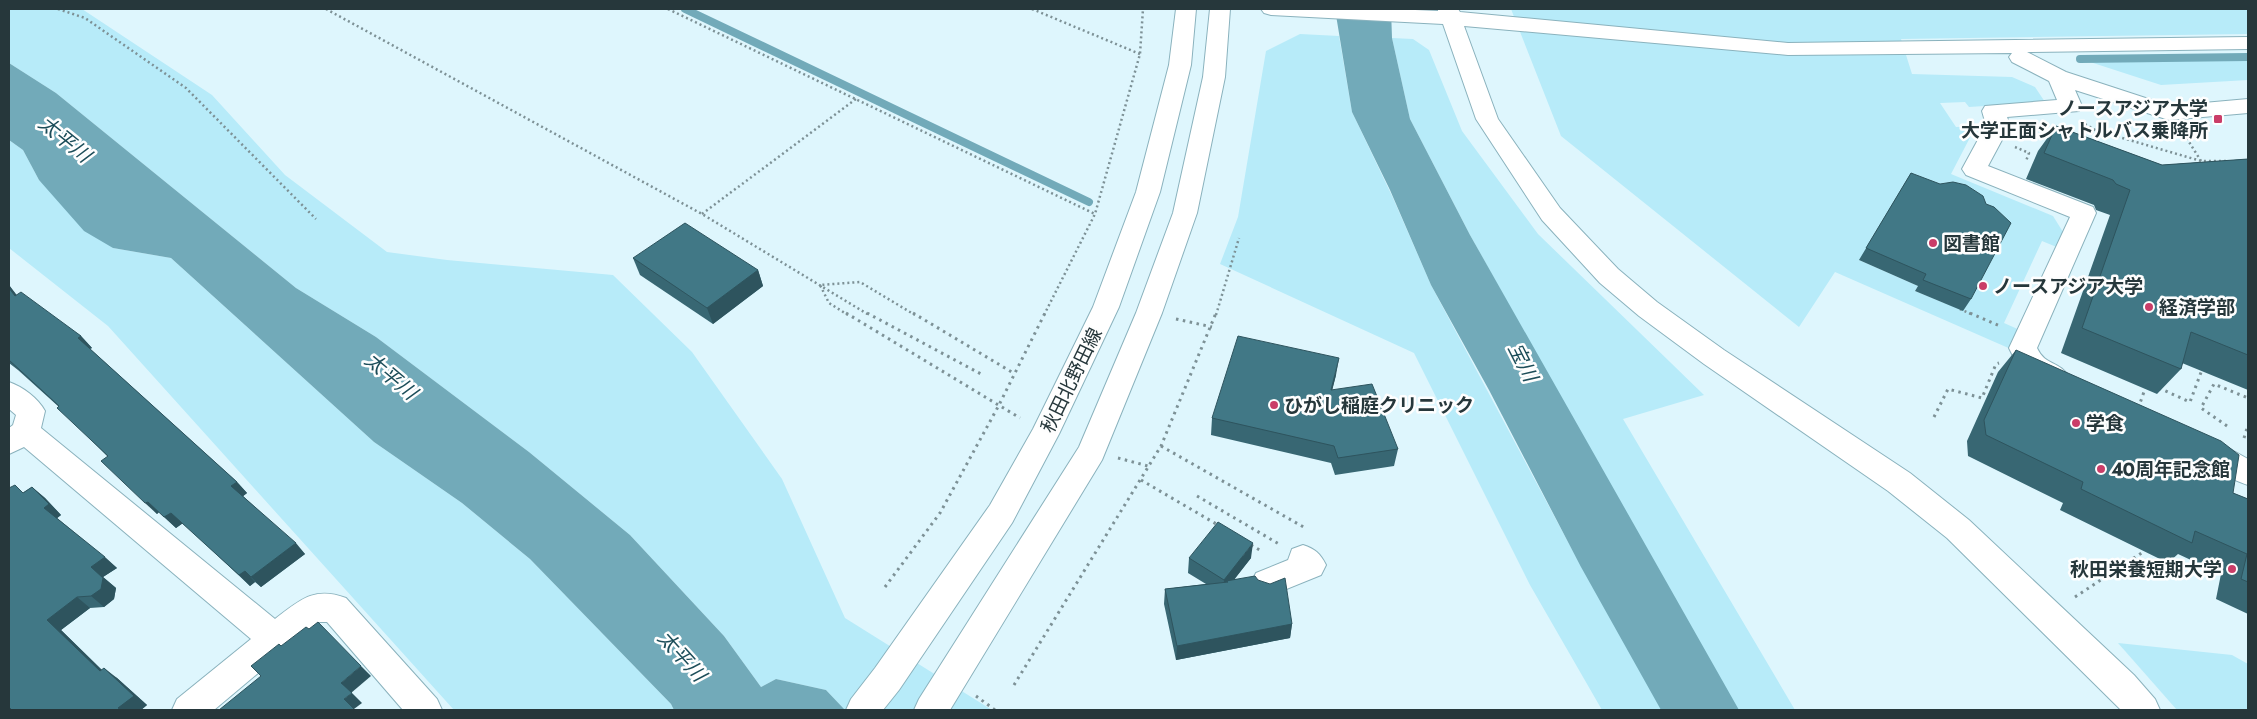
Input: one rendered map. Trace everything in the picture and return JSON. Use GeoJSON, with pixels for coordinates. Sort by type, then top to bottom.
{"type":"FeatureCollection","features":[{"type":"Feature","properties":{"kind":"main road","name":"秋田北野田線"},"geometry":{"type":"LineString","coordinates":[[863,710],[887,679],[1001,514],[1046,434],[1106,307],[1148,192],[1180,65],[1186,9]]}},
{"type":"Feature","properties":{"kind":"main road"},"geometry":{"type":"LineString","coordinates":[[931,710],[1092,452],[1149,313],[1185,213],[1214,77],[1220,9]]}},
{"type":"Feature","properties":{"kind":"main road"},"geometry":{"type":"LineString","coordinates":[[1271,9],[1394,16],[1449,13],[1788,49],[2248,43]]}},
{"type":"Feature","properties":{"kind":"main road"},"geometry":{"type":"LineString","coordinates":[[1449,13],[1479,27],[1760,55],[2020,57],[2248,55]]}},
{"type":"Feature","properties":{"kind":"main road"},"geometry":{"type":"LineString","coordinates":[[1449,13],[1488,119],[1551,214],[1609,276],[1648,309],[1714,357],[1899,482],[1958,529],[2122,686],[2143,710]]}},
{"type":"Feature","properties":{"kind":"main road"},"geometry":{"type":"LineString","coordinates":[[2020,57],[2058,77],[2169,113],[2248,106]]}},
{"type":"Feature","properties":{"kind":"main road"},"geometry":{"type":"LineString","coordinates":[[2058,77],[2071,106],[1993,111],[1998,126],[1974,169],[2084,213],[2027,346],[2031,366],[2075,386]]}},
{"type":"Feature","properties":{"kind":"main road"},"geometry":{"type":"LineString","coordinates":[[9,393],[31,411],[17,437],[275,639]]}},
{"type":"Feature","properties":{"kind":"main road"},"geometry":{"type":"LineString","coordinates":[[2182,436],[2248,473]]}},
{"type":"Feature","properties":{"kind":"main road"},"geometry":{"type":"LineString","coordinates":[[1267,583],[1310,565],[1303,558]]}},
{"type":"Feature","properties":{"kind":"main road"},"geometry":{"type":"LineString","coordinates":[[189,710],[313,608],[335,608],[425,710]]}},
{"type":"Feature","properties":{"kind":"path"},"geometry":{"type":"LineString","coordinates":[[58,9],[85,18],[186,88],[316,219]]}},
{"type":"Feature","properties":{"kind":"path"},"geometry":{"type":"LineString","coordinates":[[326,9],[702,214],[870,315],[981,374]]}},
{"type":"Feature","properties":{"kind":"path"},"geometry":{"type":"LineString","coordinates":[[668,9],[1095,214]]}},
{"type":"Feature","properties":{"kind":"path"},"geometry":{"type":"LineString","coordinates":[[1032,9],[1140,54]]}},
{"type":"Feature","properties":{"kind":"path"},"geometry":{"type":"LineString","coordinates":[[885,587],[940,513],[999,405],[1095,214],[1140,54],[1143,9]]}},
{"type":"Feature","properties":{"kind":"path"},"geometry":{"type":"LineString","coordinates":[[702,214],[856,99]]}},
{"type":"Feature","properties":{"kind":"path"},"geometry":{"type":"LineString","coordinates":[[2054,107],[2095,130],[2202,161],[2230,161]]}},
{"type":"Feature","properties":{"kind":"path"},"geometry":{"type":"LineString","coordinates":[[1014,685],[1161,446],[1212,327],[1240,238]]}},
{"type":"Feature","properties":{"kind":"path"},"geometry":{"type":"LineString","coordinates":[[820,285],[860,282],[1015,374]]}},
{"type":"Feature","properties":{"kind":"path"},"geometry":{"type":"LineString","coordinates":[[820,285],[829,303],[1046,434]]}},
{"type":"Feature","properties":{"kind":"path"},"geometry":{"type":"LineString","coordinates":[[1959,308],[2027,346]]}},
{"type":"Feature","properties":{"kind":"path"},"geometry":{"type":"LineString","coordinates":[[1149,313],[1212,327]]}},
{"type":"Feature","properties":{"kind":"path"},"geometry":{"type":"LineString","coordinates":[[1934,416],[1948,389],[1982,398],[1996,364],[2027,346]]}},
{"type":"Feature","properties":{"kind":"path"},"geometry":{"type":"LineString","coordinates":[[2146,409],[2139,406],[2146,384],[2190,402],[2203,365]]}},
{"type":"Feature","properties":{"kind":"path"},"geometry":{"type":"LineString","coordinates":[[2230,428],[2201,408],[2214,384],[2248,398]]}},
{"type":"Feature","properties":{"kind":"path"},"geometry":{"type":"LineString","coordinates":[[2244,445],[2248,425]]}},
{"type":"Feature","properties":{"kind":"path"},"geometry":{"type":"LineString","coordinates":[[2238,434],[2245,439]]}},
{"type":"Feature","properties":{"kind":"path"},"geometry":{"type":"LineString","coordinates":[[1161,446],[1322,538],[1303,558],[1287,567],[1247,543]]}},
{"type":"Feature","properties":{"kind":"path"},"geometry":{"type":"LineString","coordinates":[[1141,480],[1222,528]]}},
{"type":"Feature","properties":{"kind":"path"},"geometry":{"type":"LineString","coordinates":[[1197,496],[1303,558]]}},
{"type":"Feature","properties":{"kind":"path"},"geometry":{"type":"LineString","coordinates":[[2047,614],[2073,599],[2143,552]]}},
{"type":"Feature","properties":{"kind":"shaded area"},"geometry":{"type":"Polygon","coordinates":[[[9,9],[82,9],[212,95],[285,175],[387,252],[447,260],[613,275],[692,352],[782,479],[845,618],[992,710],[845,710],[826,690],[776,679],[761,687],[724,636],[630,535],[529,452],[376,337],[296,288],[56,93],[9,63],[9,9]]]}},
{"type":"Feature","properties":{"kind":"shaded area"},"geometry":{"type":"Polygon","coordinates":[[[1511,9],[2248,9],[2248,34],[1901,39],[1912,74],[2012,77],[2035,87],[2045,102],[1969,107],[1965,102],[1940,103],[1956,127],[1976,126],[1951,174],[2053,216],[2063,232],[2059,248],[2042,241],[2004,323],[2022,331],[2013,350],[1835,272],[1799,327],[1561,136],[1511,9]],[[2007,227],[1859,260],[1918,286],[1915,291],[1944,303],[2007,227]]]}},
{"type":"Feature","properties":{"kind":"shaded area"},"geometry":{"type":"Polygon","coordinates":[[[1300,34],[1339,36],[1352,112],[1393,198],[1431,285],[1568,542],[1662,710],[1602,710],[1530,585],[1414,353],[1220,264],[1238,217],[1266,51],[1300,34]]]}},
{"type":"Feature","properties":{"kind":"shaded area"},"geometry":{"type":"Polygon","coordinates":[[[1392,38],[1413,39],[1429,50],[1462,131],[1538,234],[1704,395],[1623,419],[1795,710],[1734,710],[1470,235],[1410,119],[1392,38]]]}},
{"type":"Feature","properties":{"kind":"shaded area"},"geometry":{"type":"Polygon","coordinates":[[[2084,60],[2248,60],[2248,80],[2161,85],[2084,60]]]}},
{"type":"Feature","properties":{"kind":"shaded area"},"geometry":{"type":"Polygon","coordinates":[[[9,140],[23,150],[39,180],[113,248],[171,258],[374,442],[462,503],[530,559],[671,704],[674,710],[454,710],[108,326],[9,248],[9,140]]]}},
{"type":"Feature","properties":{"kind":"shaded area"},"geometry":{"type":"Polygon","coordinates":[[[2118,643],[2232,655],[2248,664],[2248,710],[2177,710],[2118,643]]]}},
{"type":"Feature","properties":{"kind":"water","name":"宝川"},"geometry":{"type":"Polygon","coordinates":[[[1335,9],[1391,9],[1392,38],[1410,119],[1470,235],[1739,710],[1661,710],[1581,567],[1489,390],[1431,285],[1390,190],[1352,112],[1335,9]]]}},
{"type":"Feature","properties":{"kind":"water","name":"太平川"},"geometry":{"type":"Polygon","coordinates":[[[9,63],[56,93],[296,288],[376,337],[529,452],[630,535],[724,636],[761,687],[776,679],[826,690],[845,710],[674,710],[671,704],[530,559],[462,503],[374,442],[171,258],[113,248],[84,231],[39,180],[23,150],[9,140],[9,63]]]}},
{"type":"Feature","properties":{"kind":"building","name":"ノースアジア大学"},"geometry":{"type":"Polygon","coordinates":[[[2056,126],[2162,165],[2248,159],[2248,355],[2191,332],[2181,369],[2082,328],[2130,190],[2116,184],[2113,180],[2044,153],[2056,126]]]}},
{"type":"Feature","properties":{"kind":"building","name":"図書館"},"geometry":{"type":"Polygon","coordinates":[[[1911,173],[1940,184],[1953,182],[1966,185],[1983,196],[1986,204],[1994,207],[2011,223],[1971,299],[1923,280],[1926,274],[1866,248],[1911,173]]]}},
{"type":"Feature","properties":{"kind":"building"},"geometry":{"type":"Polygon","coordinates":[[[685,223],[758,270],[707,308],[633,258],[685,223]]]}},
{"type":"Feature","properties":{"kind":"building"},"geometry":{"type":"Polygon","coordinates":[[[9,288],[15,296],[21,292],[81,336],[78,338],[237,482],[231,486],[296,543],[251,577],[245,571],[239,575],[171,513],[164,517],[148,502],[145,503],[101,461],[108,456],[57,408],[59,406],[9,360],[9,288]]]}},
{"type":"Feature","properties":{"kind":"building"},"geometry":{"type":"Polygon","coordinates":[[[1238,336],[1339,358],[1331,390],[1372,384],[1398,449],[1338,458],[1334,446],[1212,418],[1238,336]]]}},
{"type":"Feature","properties":{"kind":"building","name":"４０周年記念館"},"geometry":{"type":"Polygon","coordinates":[[[2016,350],[2221,441],[2239,455],[2233,493],[2248,499],[2248,582],[2241,579],[2247,554],[2195,531],[2192,543],[2081,489],[2083,482],[1986,435],[1984,420],[2016,350]]]}},
{"type":"Feature","properties":{"kind":"building"},"geometry":{"type":"Polygon","coordinates":[[[15,485],[23,493],[32,487],[49,504],[44,508],[105,557],[91,567],[103,578],[101,589],[91,596],[77,597],[47,620],[100,671],[104,668],[134,696],[118,708],[121,710],[12,710],[9,707],[9,488],[15,485]]]}},
{"type":"Feature","properties":{"kind":"building"},"geometry":{"type":"Polygon","coordinates":[[[1218,522],[1253,543],[1224,580],[1189,558],[1218,522]]]}},
{"type":"Feature","properties":{"kind":"building"},"geometry":{"type":"Polygon","coordinates":[[[1255,576],[1258,580],[1270,584],[1285,578],[1292,624],[1177,646],[1165,589],[1228,582],[1226,581],[1255,576]]]}},
{"type":"Feature","properties":{"kind":"building"},"geometry":{"type":"Polygon","coordinates":[[[318,622],[361,666],[341,683],[352,693],[344,699],[355,710],[219,710],[261,676],[251,666],[279,644],[281,646],[306,627],[309,629],[318,622]]]}},
{"type":"Feature","properties":{"kind":"waterway"},"geometry":{"type":"LineString","coordinates":[[685,9],[1089,202]]}},
{"type":"Feature","properties":{"kind":"waterway"},"geometry":{"type":"LineString","coordinates":[[2080,59],[2248,57]]}},
{"type":"Feature","properties":{"kind":"place","name":"ノースアジア大学 大学正面シャトルバス乗降所"},"geometry":{"type":"Point","coordinates":[2218,119]}},
{"type":"Feature","properties":{"kind":"place","name":"図書館"},"geometry":{"type":"Point","coordinates":[1933,243]}},
{"type":"Feature","properties":{"kind":"place","name":"ノースアジア大学"},"geometry":{"type":"Point","coordinates":[1983,286]}},
{"type":"Feature","properties":{"kind":"place","name":"経済学部"},"geometry":{"type":"Point","coordinates":[2149,307]}},
{"type":"Feature","properties":{"kind":"place","name":"ひがし稲庭クリニック"},"geometry":{"type":"Point","coordinates":[1274,405]}},
{"type":"Feature","properties":{"kind":"place","name":"学食"},"geometry":{"type":"Point","coordinates":[2076,423]}},
{"type":"Feature","properties":{"kind":"place","name":"４０周年記念館"},"geometry":{"type":"Point","coordinates":[2101,469]}},
{"type":"Feature","properties":{"kind":"place","name":"秋田栄養短期大学"},"geometry":{"type":"Point","coordinates":[2232,569]}}]}
